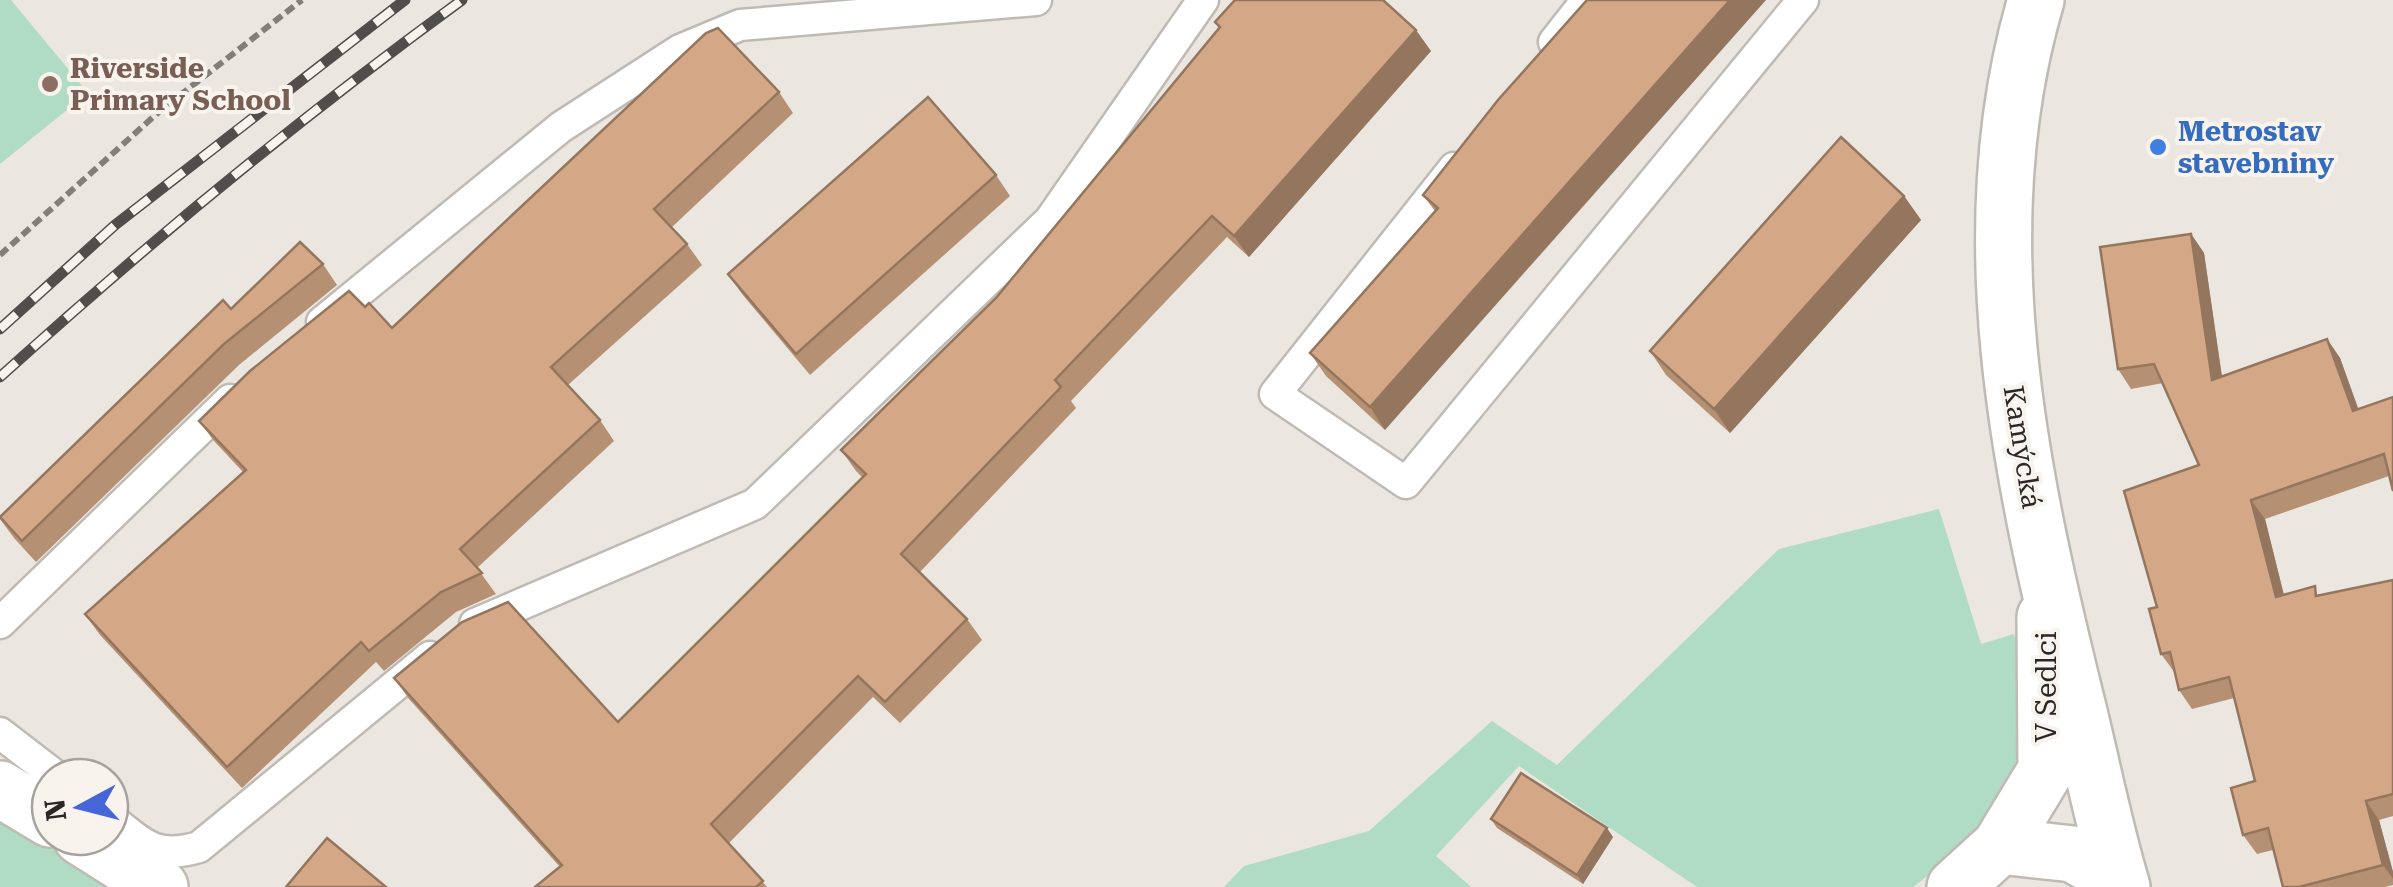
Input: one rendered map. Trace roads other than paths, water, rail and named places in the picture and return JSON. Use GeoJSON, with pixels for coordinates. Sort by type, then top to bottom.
{"type":"FeatureCollection","features":[{"type":"Feature","properties":{"kind":"main road","name":"Kamýcká"},"geometry":{"type":"LineString","coordinates":[[2036,0],[2002,193],[2009,358],[2045,574],[2119,885]]}},
{"type":"Feature","properties":{"kind":"main road","name":"V Sedlci"},"geometry":{"type":"LineString","coordinates":[[1955,887],[2000,846],[2046,770],[2045,574]]}},
{"type":"Feature","properties":{"kind":"main road"},"geometry":{"type":"LineString","coordinates":[[0,789],[30,807]]}},
{"type":"Feature","properties":{"kind":"main road"},"geometry":{"type":"LineString","coordinates":[[2000,846],[2072,854],[2119,885]]}},
{"type":"Feature","properties":{"kind":"main road"},"geometry":{"type":"LineString","coordinates":[[112,857],[160,887]]}},
{"type":"Feature","properties":{"kind":"lane"},"geometry":{"type":"LineString","coordinates":[[298,340],[561,127],[680,50],[740,25],[1036,0]]}},
{"type":"Feature","properties":{"kind":"lane"},"geometry":{"type":"LineString","coordinates":[[130,834],[148,848],[174,854],[199,847],[467,627],[755,504],[1050,220],[1203,0]]}},
{"type":"Feature","properties":{"kind":"lane"},"geometry":{"type":"LineString","coordinates":[[1538,60],[1586,0]]}},
{"type":"Feature","properties":{"kind":"lane"},"geometry":{"type":"LineString","coordinates":[[1466,152],[1275,394],[1406,483],[1802,0]]}},
{"type":"Feature","properties":{"kind":"lane"},"geometry":{"type":"LineString","coordinates":[[0,623],[252,378]]}},
{"type":"Feature","properties":{"kind":"lane"},"geometry":{"type":"LineString","coordinates":[[0,733],[31,757]]}},
{"type":"Feature","properties":{"kind":"railway"},"geometry":{"type":"LineString","coordinates":[[0,329],[115,225],[405,0]]}},
{"type":"Feature","properties":{"kind":"railway"},"geometry":{"type":"LineString","coordinates":[[0,377],[226,182],[462,0]]}},
{"type":"Feature","properties":{"kind":"place","name":"Riverside Primary School"},"geometry":{"type":"Point","coordinates":[50,84]}},
{"type":"Feature","properties":{"kind":"place","name":"Metrostav stavebniny"},"geometry":{"type":"Point","coordinates":[2158,147]}}]}
